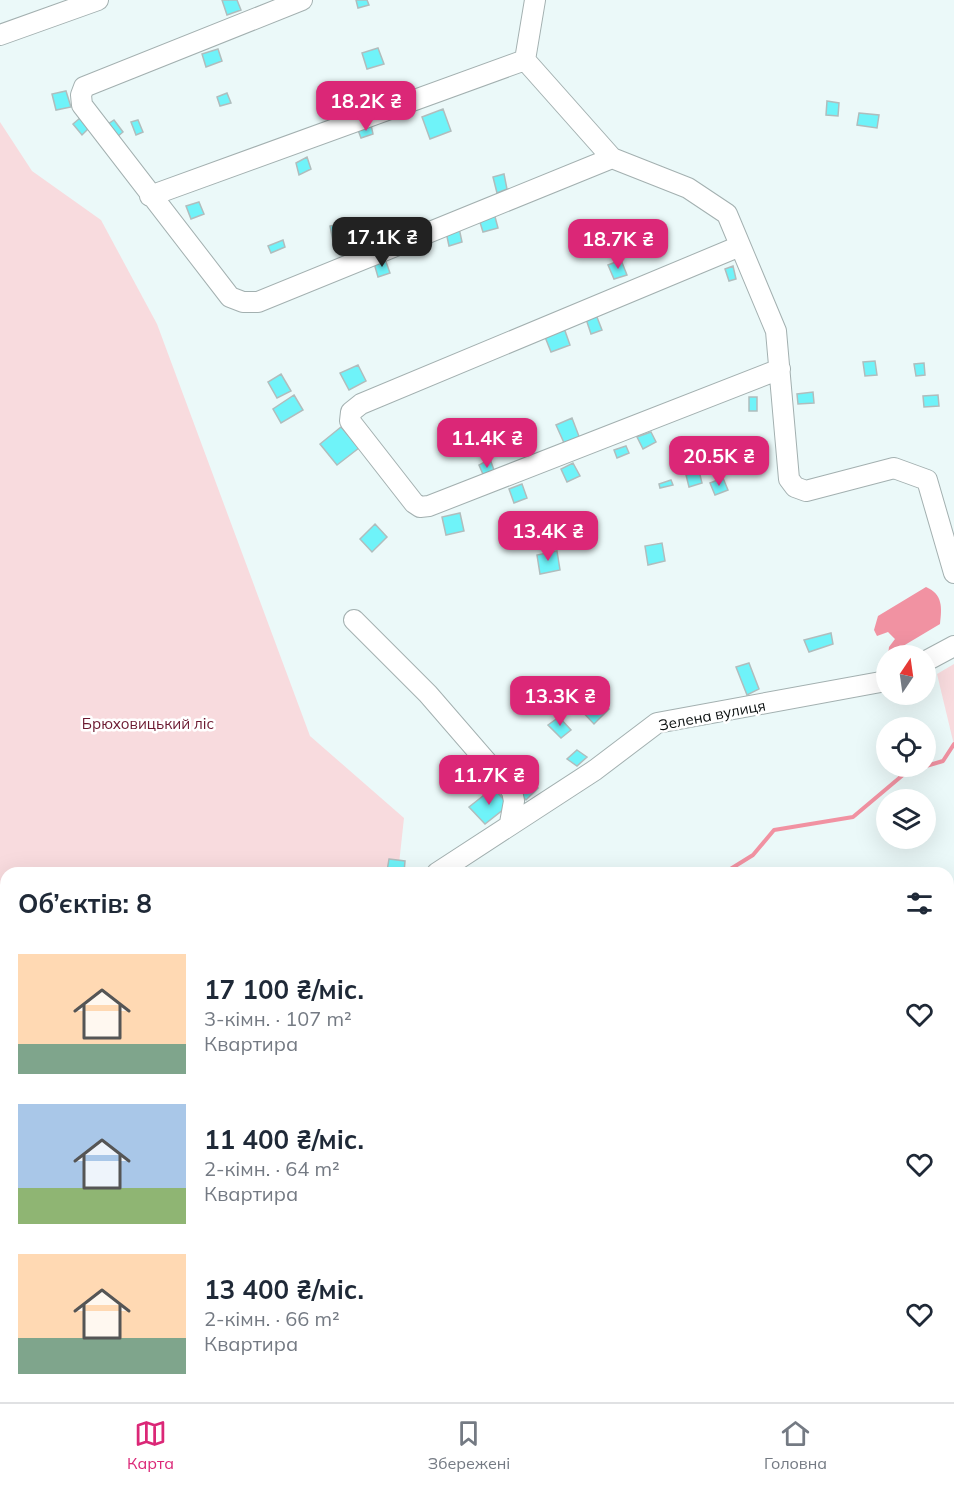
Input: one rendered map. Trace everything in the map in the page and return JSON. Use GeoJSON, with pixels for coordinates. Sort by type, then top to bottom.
{"type":"FeatureCollection","features":[{"type":"Feature","properties":{"kind":"street"},"geometry":{"type":"LineString","coordinates":[[0,34],[98,0]]}},
{"type":"Feature","properties":{"kind":"street"},"geometry":{"type":"LineString","coordinates":[[302,0],[84,87],[81,95],[82,105],[230,297],[243,302],[258,302],[612,158]]}},
{"type":"Feature","properties":{"kind":"street"},"geometry":{"type":"LineString","coordinates":[[525,60],[534,0]]}},
{"type":"Feature","properties":{"kind":"street"},"geometry":{"type":"LineString","coordinates":[[150,196],[525,60]]}},
{"type":"Feature","properties":{"kind":"street"},"geometry":{"type":"LineString","coordinates":[[525,60],[612,158],[688,188],[727,214],[776,331],[789,479],[795,487],[806,491],[894,468],[927,480],[954,573]]}},
{"type":"Feature","properties":{"kind":"street"},"geometry":{"type":"LineString","coordinates":[[741,246],[361,404],[351,412],[350,421],[414,503],[420,507],[429,506],[780,369]]}},
{"type":"Feature","properties":{"kind":"street"},"geometry":{"type":"LineString","coordinates":[[354,620],[428,694],[512,791],[514,801],[510,823]]}},
{"type":"Feature","properties":{"kind":"street"},"geometry":{"type":"LineString","coordinates":[[936,656],[954,646]]}},
{"type":"Feature","properties":{"kind":"street","name":"Зелена вулиця"},"geometry":{"type":"LineString","coordinates":[[446,867],[510,823],[595,770],[657,723],[876,683]]}},
{"type":"Feature","properties":{"kind":"green space","name":"Брюховицький ліс"},"geometry":{"type":"Polygon","coordinates":[[[0,122],[32,171],[101,220],[157,324],[310,736],[404,818],[399,867],[0,867],[0,122]]]}},
{"type":"Feature","properties":{"kind":"green space"},"geometry":{"type":"Polygon","coordinates":[[[954,664],[954,745],[937,674],[954,664]]]}},
{"type":"Feature","properties":{"kind":"shaded area"},"geometry":{"type":"Polygon","coordinates":[[[926,587],[936,593],[941,607],[940,624],[905,645],[890,645],[895,639],[888,632],[877,636],[874,630],[878,616],[926,587]]]}},
{"type":"Feature","properties":{"kind":"building"},"geometry":{"type":"Polygon","coordinates":[[[222,0],[237,0],[241,10],[227,15],[222,0]]]}},
{"type":"Feature","properties":{"kind":"building"},"geometry":{"type":"Polygon","coordinates":[[[356,0],[367,0],[369,5],[358,8],[356,0]]]}},
{"type":"Feature","properties":{"kind":"building"},"geometry":{"type":"Polygon","coordinates":[[[378,48],[384,64],[367,69],[362,53],[378,48]]]}},
{"type":"Feature","properties":{"kind":"building"},"geometry":{"type":"Polygon","coordinates":[[[218,49],[222,61],[206,67],[202,54],[218,49]]]}},
{"type":"Feature","properties":{"kind":"building"},"geometry":{"type":"Polygon","coordinates":[[[66,91],[71,107],[56,110],[52,94],[66,91]]]}},
{"type":"Feature","properties":{"kind":"building"},"geometry":{"type":"Polygon","coordinates":[[[227,93],[231,103],[220,106],[217,97],[227,93]]]}},
{"type":"Feature","properties":{"kind":"building"},"geometry":{"type":"Polygon","coordinates":[[[827,101],[839,103],[838,116],[826,115],[827,101]]]}},
{"type":"Feature","properties":{"kind":"building"},"geometry":{"type":"Polygon","coordinates":[[[443,109],[451,131],[430,139],[422,117],[443,109]]]}},
{"type":"Feature","properties":{"kind":"building"},"geometry":{"type":"Polygon","coordinates":[[[859,113],[879,115],[877,128],[857,125],[859,113]]]}},
{"type":"Feature","properties":{"kind":"building"},"geometry":{"type":"Polygon","coordinates":[[[80,118],[89,128],[82,135],[73,124],[80,118]]]}},
{"type":"Feature","properties":{"kind":"building"},"geometry":{"type":"Polygon","coordinates":[[[114,120],[123,132],[117,137],[108,124],[114,120]]]}},
{"type":"Feature","properties":{"kind":"building"},"geometry":{"type":"Polygon","coordinates":[[[138,120],[143,132],[136,135],[131,122],[138,120]]]}},
{"type":"Feature","properties":{"kind":"building"},"geometry":{"type":"Polygon","coordinates":[[[371,125],[373,134],[361,138],[358,130],[371,125]]]}},
{"type":"Feature","properties":{"kind":"building"},"geometry":{"type":"Polygon","coordinates":[[[307,157],[311,169],[299,175],[296,163],[307,157]]]}},
{"type":"Feature","properties":{"kind":"building"},"geometry":{"type":"Polygon","coordinates":[[[504,174],[507,189],[497,193],[493,177],[504,174]]]}},
{"type":"Feature","properties":{"kind":"building"},"geometry":{"type":"Polygon","coordinates":[[[199,202],[204,214],[191,219],[186,206],[199,202]]]}},
{"type":"Feature","properties":{"kind":"building"},"geometry":{"type":"Polygon","coordinates":[[[494,213],[498,228],[483,232],[479,219],[494,213]]]}},
{"type":"Feature","properties":{"kind":"building"},"geometry":{"type":"Polygon","coordinates":[[[343,223],[346,238],[333,241],[330,226],[343,223]]]}},
{"type":"Feature","properties":{"kind":"building"},"geometry":{"type":"Polygon","coordinates":[[[459,228],[462,242],[449,246],[446,232],[459,228]]]}},
{"type":"Feature","properties":{"kind":"building"},"geometry":{"type":"Polygon","coordinates":[[[283,240],[285,247],[271,253],[268,246],[283,240]]]}},
{"type":"Feature","properties":{"kind":"building"},"geometry":{"type":"Polygon","coordinates":[[[385,259],[390,273],[378,277],[374,263],[385,259]]]}},
{"type":"Feature","properties":{"kind":"building"},"geometry":{"type":"Polygon","coordinates":[[[621,260],[627,275],[614,279],[608,265],[621,260]]]}},
{"type":"Feature","properties":{"kind":"building"},"geometry":{"type":"Polygon","coordinates":[[[733,266],[736,279],[729,281],[725,269],[733,266]]]}},
{"type":"Feature","properties":{"kind":"building"},"geometry":{"type":"Polygon","coordinates":[[[595,312],[602,330],[591,334],[585,316],[595,312]]]}},
{"type":"Feature","properties":{"kind":"building"},"geometry":{"type":"Polygon","coordinates":[[[564,328],[570,345],[551,352],[545,337],[564,328]]]}},
{"type":"Feature","properties":{"kind":"building"},"geometry":{"type":"Polygon","coordinates":[[[875,361],[877,375],[865,376],[863,362],[875,361]]]}},
{"type":"Feature","properties":{"kind":"building"},"geometry":{"type":"Polygon","coordinates":[[[924,363],[925,375],[916,376],[914,364],[924,363]]]}},
{"type":"Feature","properties":{"kind":"building"},"geometry":{"type":"Polygon","coordinates":[[[358,365],[366,381],[349,390],[340,373],[358,365]]]}},
{"type":"Feature","properties":{"kind":"building"},"geometry":{"type":"Polygon","coordinates":[[[281,374],[291,391],[277,398],[268,382],[281,374]]]}},
{"type":"Feature","properties":{"kind":"building"},"geometry":{"type":"Polygon","coordinates":[[[813,392],[814,403],[798,404],[797,394],[813,392]]]}},
{"type":"Feature","properties":{"kind":"building"},"geometry":{"type":"Polygon","coordinates":[[[294,395],[303,410],[281,423],[273,409],[294,395]]]}},
{"type":"Feature","properties":{"kind":"building"},"geometry":{"type":"Polygon","coordinates":[[[938,395],[939,406],[924,407],[923,396],[938,395]]]}},
{"type":"Feature","properties":{"kind":"building"},"geometry":{"type":"Polygon","coordinates":[[[749,397],[757,397],[757,411],[749,411],[749,397]]]}},
{"type":"Feature","properties":{"kind":"building"},"geometry":{"type":"Polygon","coordinates":[[[572,418],[580,439],[565,445],[556,425],[572,418]]]}},
{"type":"Feature","properties":{"kind":"building"},"geometry":{"type":"Polygon","coordinates":[[[341,427],[359,448],[337,465],[320,444],[341,427]]]}},
{"type":"Feature","properties":{"kind":"building"},"geometry":{"type":"Polygon","coordinates":[[[651,432],[656,442],[643,449],[637,437],[651,432]]]}},
{"type":"Feature","properties":{"kind":"building"},"geometry":{"type":"Polygon","coordinates":[[[626,446],[629,453],[617,458],[614,450],[626,446]]]}},
{"type":"Feature","properties":{"kind":"building"},"geometry":{"type":"Polygon","coordinates":[[[490,459],[495,473],[485,479],[479,465],[490,459]]]}},
{"type":"Feature","properties":{"kind":"building"},"geometry":{"type":"Polygon","coordinates":[[[573,463],[580,476],[567,482],[561,469],[573,463]]]}},
{"type":"Feature","properties":{"kind":"building"},"geometry":{"type":"Polygon","coordinates":[[[699,471],[702,483],[689,487],[686,475],[699,471]]]}},
{"type":"Feature","properties":{"kind":"building"},"geometry":{"type":"Polygon","coordinates":[[[723,478],[728,490],[715,495],[710,483],[723,478]]]}},
{"type":"Feature","properties":{"kind":"building"},"geometry":{"type":"Polygon","coordinates":[[[671,480],[673,485],[660,488],[659,484],[671,480]]]}},
{"type":"Feature","properties":{"kind":"building"},"geometry":{"type":"Polygon","coordinates":[[[522,484],[527,498],[514,503],[509,489],[522,484]]]}},
{"type":"Feature","properties":{"kind":"building"},"geometry":{"type":"Polygon","coordinates":[[[460,513],[464,531],[446,535],[442,517],[460,513]]]}},
{"type":"Feature","properties":{"kind":"building"},"geometry":{"type":"Polygon","coordinates":[[[375,524],[387,537],[372,552],[360,539],[375,524]]]}},
{"type":"Feature","properties":{"kind":"building"},"geometry":{"type":"Polygon","coordinates":[[[662,543],[665,561],[648,565],[645,546],[662,543]]]}},
{"type":"Feature","properties":{"kind":"building"},"geometry":{"type":"Polygon","coordinates":[[[557,551],[560,570],[540,574],[537,555],[557,551]]]}},
{"type":"Feature","properties":{"kind":"building"},"geometry":{"type":"Polygon","coordinates":[[[831,633],[833,644],[809,652],[804,640],[831,633]]]}},
{"type":"Feature","properties":{"kind":"building"},"geometry":{"type":"Polygon","coordinates":[[[749,663],[759,689],[747,695],[736,667],[749,663]]]}},
{"type":"Feature","properties":{"kind":"building"},"geometry":{"type":"Polygon","coordinates":[[[596,694],[609,709],[594,724],[578,707],[596,694]]]}},
{"type":"Feature","properties":{"kind":"building"},"geometry":{"type":"Polygon","coordinates":[[[559,717],[571,730],[561,738],[548,725],[559,717]]]}},
{"type":"Feature","properties":{"kind":"building"},"geometry":{"type":"Polygon","coordinates":[[[577,750],[587,757],[577,766],[567,759],[577,750]]]}},
{"type":"Feature","properties":{"kind":"building"},"geometry":{"type":"Polygon","coordinates":[[[509,759],[538,788],[526,800],[498,768],[509,759]]]}},
{"type":"Feature","properties":{"kind":"building"},"geometry":{"type":"Polygon","coordinates":[[[493,788],[509,805],[485,824],[469,807],[493,788]]]}},
{"type":"Feature","properties":{"kind":"building"},"geometry":{"type":"Polygon","coordinates":[[[389,859],[405,861],[404,867],[388,867],[389,859]]]}},
{"type":"Feature","properties":{"kind":"waterway"},"geometry":{"type":"LineString","coordinates":[[936,763],[943,761],[954,744]]}},
{"type":"Feature","properties":{"kind":"waterway"},"geometry":{"type":"LineString","coordinates":[[734,867],[753,855],[774,830],[853,817],[900,777]]}}]}
